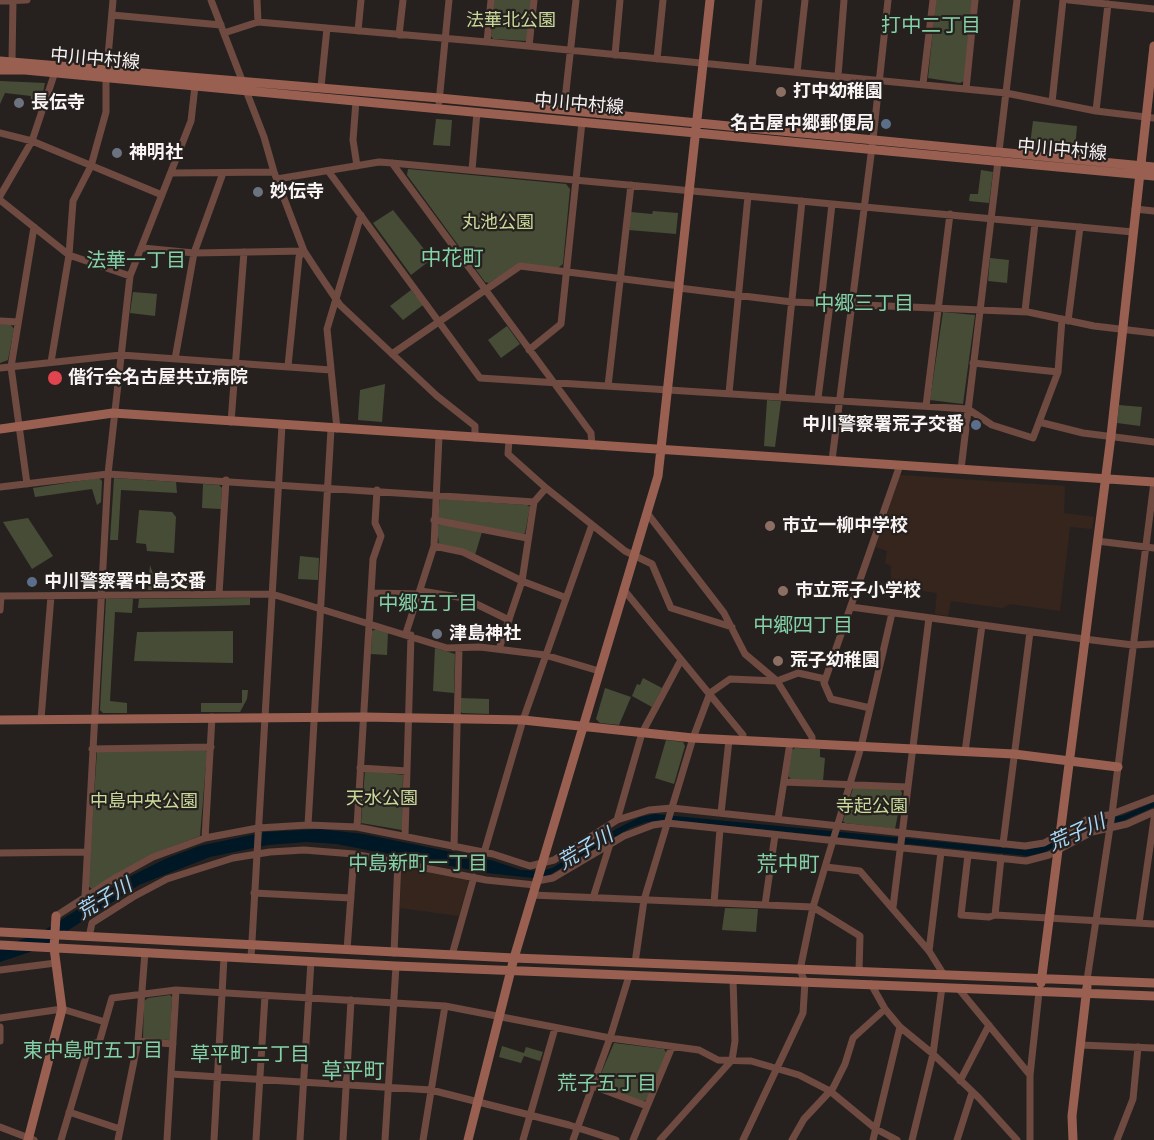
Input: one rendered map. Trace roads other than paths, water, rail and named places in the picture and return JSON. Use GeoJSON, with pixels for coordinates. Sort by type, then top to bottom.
{"type":"FeatureCollection","features":[{"type":"Feature","properties":{"kind":"street"},"geometry":{"type":"LineString","coordinates":[[0,1],[27,0]]}},
{"type":"Feature","properties":{"kind":"street"},"geometry":{"type":"LineString","coordinates":[[51,362],[69,255],[73,201],[91,166],[106,112],[113,0]]}},
{"type":"Feature","properties":{"kind":"street"},"geometry":{"type":"LineString","coordinates":[[211,0],[264,137],[275,176],[304,251],[336,300],[437,396],[475,426],[475,438]]}},
{"type":"Feature","properties":{"kind":"street"},"geometry":{"type":"LineString","coordinates":[[257,0],[258,22]]}},
{"type":"Feature","properties":{"kind":"street"},"geometry":{"type":"LineString","coordinates":[[358,31],[361,0]]}},
{"type":"Feature","properties":{"kind":"street"},"geometry":{"type":"LineString","coordinates":[[399,35],[403,0]]}},
{"type":"Feature","properties":{"kind":"street"},"geometry":{"type":"LineString","coordinates":[[438,109],[448,0]]}},
{"type":"Feature","properties":{"kind":"street"},"geometry":{"type":"LineString","coordinates":[[487,42],[491,0]]}},
{"type":"Feature","properties":{"kind":"street"},"geometry":{"type":"LineString","coordinates":[[529,46],[534,0]]}},
{"type":"Feature","properties":{"kind":"street"},"geometry":{"type":"LineString","coordinates":[[564,109],[576,0]]}},
{"type":"Feature","properties":{"kind":"street"},"geometry":{"type":"LineString","coordinates":[[615,55],[620,0]]}},
{"type":"Feature","properties":{"kind":"street"},"geometry":{"type":"LineString","coordinates":[[657,59],[663,0]]}},
{"type":"Feature","properties":{"kind":"street"},"geometry":{"type":"LineString","coordinates":[[468,1140],[514,958],[658,476],[710,0]]}},
{"type":"Feature","properties":{"kind":"street"},"geometry":{"type":"LineString","coordinates":[[752,68],[759,0]]}},
{"type":"Feature","properties":{"kind":"street"},"geometry":{"type":"LineString","coordinates":[[797,72],[806,0]]}},
{"type":"Feature","properties":{"kind":"street"},"geometry":{"type":"LineString","coordinates":[[838,76],[844,0]]}},
{"type":"Feature","properties":{"kind":"street"},"geometry":{"type":"LineString","coordinates":[[832,460],[888,0]]}},
{"type":"Feature","properties":{"kind":"street"},"geometry":{"type":"LineString","coordinates":[[923,84],[933,0]]}},
{"type":"Feature","properties":{"kind":"street"},"geometry":{"type":"LineString","coordinates":[[966,89],[975,0]]}},
{"type":"Feature","properties":{"kind":"street"},"geometry":{"type":"LineString","coordinates":[[999,151],[1017,0]]}},
{"type":"Feature","properties":{"kind":"street"},"geometry":{"type":"LineString","coordinates":[[1052,102],[1063,0]]}},
{"type":"Feature","properties":{"kind":"street"},"geometry":{"type":"LineString","coordinates":[[1069,0],[1154,9]]}},
{"type":"Feature","properties":{"kind":"street"},"geometry":{"type":"LineString","coordinates":[[12,61],[13,1]]}},
{"type":"Feature","properties":{"kind":"street"},"geometry":{"type":"LineString","coordinates":[[1096,111],[1108,4]]}},
{"type":"Feature","properties":{"kind":"street"},"geometry":{"type":"LineString","coordinates":[[112,15],[221,25]]}},
{"type":"Feature","properties":{"kind":"street"},"geometry":{"type":"LineString","coordinates":[[224,33],[258,22],[487,42],[1006,93],[1096,111],[1150,118]]}},
{"type":"Feature","properties":{"kind":"street"},"geometry":{"type":"LineString","coordinates":[[321,87],[327,28]]}},
{"type":"Feature","properties":{"kind":"street"},"geometry":{"type":"LineString","coordinates":[[1030,1140],[1030,1075],[1039,992],[1105,478],[1140,170],[1150,118],[1154,46]]}},
{"type":"Feature","properties":{"kind":"street","name":"中川中村線"},"geometry":{"type":"LineString","coordinates":[[0,61],[107,73],[241,80],[697,122],[998,161],[1140,170],[1154,167]]}},
{"type":"Feature","properties":{"kind":"street"},"geometry":{"type":"LineString","coordinates":[[56,68],[32,141],[0,198],[69,255],[130,276]]}},
{"type":"Feature","properties":{"kind":"street","name":"中川中村線"},"geometry":{"type":"LineString","coordinates":[[0,70],[56,68]]}},
{"type":"Feature","properties":{"kind":"street","name":"中川中村線"},"geometry":{"type":"LineString","coordinates":[[107,73],[195,86],[696,132],[999,151],[1140,170],[1154,176]]}},
{"type":"Feature","properties":{"kind":"street"},"geometry":{"type":"LineString","coordinates":[[85,897],[108,474],[130,276],[143,248],[191,121],[195,86]]}},
{"type":"Feature","properties":{"kind":"street"},"geometry":{"type":"LineString","coordinates":[[356,101],[353,140],[357,166]]}},
{"type":"Feature","properties":{"kind":"street"},"geometry":{"type":"LineString","coordinates":[[472,170],[477,112]]}},
{"type":"Feature","properties":{"kind":"street"},"geometry":{"type":"LineString","coordinates":[[529,350],[561,324],[582,122]]}},
{"type":"Feature","properties":{"kind":"street"},"geometry":{"type":"LineString","coordinates":[[0,133],[32,141],[162,195]]}},
{"type":"Feature","properties":{"kind":"street"},"geometry":{"type":"LineString","coordinates":[[961,469],[998,161]]}},
{"type":"Feature","properties":{"kind":"street"},"geometry":{"type":"LineString","coordinates":[[172,173],[275,176],[329,172],[357,166],[392,163],[1133,232]]}},
{"type":"Feature","properties":{"kind":"street"},"geometry":{"type":"LineString","coordinates":[[392,163],[591,433],[592,446]]}},
{"type":"Feature","properties":{"kind":"street"},"geometry":{"type":"LineString","coordinates":[[329,172],[480,378],[968,409],[992,425],[1033,438],[1058,372],[1080,227]]}},
{"type":"Feature","properties":{"kind":"street"},"geometry":{"type":"LineString","coordinates":[[175,359],[194,253],[223,173]]}},
{"type":"Feature","properties":{"kind":"street"},"geometry":{"type":"LineString","coordinates":[[608,386],[631,185]]}},
{"type":"Feature","properties":{"kind":"street"},"geometry":{"type":"LineString","coordinates":[[729,393],[748,196]]}},
{"type":"Feature","properties":{"kind":"street"},"geometry":{"type":"LineString","coordinates":[[782,397],[802,201]]}},
{"type":"Feature","properties":{"kind":"street"},"geometry":{"type":"LineString","coordinates":[[818,399],[832,204]]}},
{"type":"Feature","properties":{"kind":"street"},"geometry":{"type":"LineString","coordinates":[[1135,210],[1154,211]]}},
{"type":"Feature","properties":{"kind":"street"},"geometry":{"type":"LineString","coordinates":[[926,406],[950,214]]}},
{"type":"Feature","properties":{"kind":"street"},"geometry":{"type":"LineString","coordinates":[[308,825],[328,487],[334,429],[332,370],[327,329],[361,215]]}},
{"type":"Feature","properties":{"kind":"street"},"geometry":{"type":"LineString","coordinates":[[1024,311],[1035,222]]}},
{"type":"Feature","properties":{"kind":"street"},"geometry":{"type":"LineString","coordinates":[[27,484],[11,367],[34,227]]}},
{"type":"Feature","properties":{"kind":"street"},"geometry":{"type":"LineString","coordinates":[[143,248],[194,253],[304,251]]}},
{"type":"Feature","properties":{"kind":"street"},"geometry":{"type":"LineString","coordinates":[[288,366],[299,257],[304,251]]}},
{"type":"Feature","properties":{"kind":"street"},"geometry":{"type":"LineString","coordinates":[[231,422],[244,252]]}},
{"type":"Feature","properties":{"kind":"street"},"geometry":{"type":"LineString","coordinates":[[392,354],[520,266],[792,302],[1024,311],[1065,320],[1154,333]]}},
{"type":"Feature","properties":{"kind":"street"},"geometry":{"type":"LineString","coordinates":[[0,321],[18,322]]}},
{"type":"Feature","properties":{"kind":"street"},"geometry":{"type":"LineString","coordinates":[[0,368],[121,355],[332,370]]}},
{"type":"Feature","properties":{"kind":"street"},"geometry":{"type":"LineString","coordinates":[[974,363],[1058,372]]}},
{"type":"Feature","properties":{"kind":"street"},"geometry":{"type":"LineString","coordinates":[[0,429],[113,413],[1154,482],[1150,548],[1133,645],[1112,815],[1087,980],[1071,1122],[1073,1140]]}},
{"type":"Feature","properties":{"kind":"street"},"geometry":{"type":"LineString","coordinates":[[1039,422],[1083,433],[1154,442]]}},
{"type":"Feature","properties":{"kind":"street"},"geometry":{"type":"LineString","coordinates":[[251,958],[282,425]]}},
{"type":"Feature","properties":{"kind":"street"},"geometry":{"type":"LineString","coordinates":[[405,836],[409,634],[434,546],[439,436]]}},
{"type":"Feature","properties":{"kind":"street"},"geometry":{"type":"LineString","coordinates":[[509,440],[508,454],[546,488],[634,557],[652,564],[671,608],[732,627]]}},
{"type":"Feature","properties":{"kind":"street"},"geometry":{"type":"LineString","coordinates":[[870,708],[831,699],[824,683],[900,465]]}},
{"type":"Feature","properties":{"kind":"street"},"geometry":{"type":"LineString","coordinates":[[0,487],[108,474],[279,483],[534,501]]}},
{"type":"Feature","properties":{"kind":"street"},"geometry":{"type":"LineString","coordinates":[[219,594],[226,480]]}},
{"type":"Feature","properties":{"kind":"street"},"geometry":{"type":"LineString","coordinates":[[500,649],[522,581],[534,501],[546,488]]}},
{"type":"Feature","properties":{"kind":"street"},"geometry":{"type":"LineString","coordinates":[[357,827],[373,559],[381,536],[375,523],[377,490]]}},
{"type":"Feature","properties":{"kind":"street"},"geometry":{"type":"LineString","coordinates":[[647,513],[724,613],[746,654],[777,681],[812,737],[812,744]]}},
{"type":"Feature","properties":{"kind":"street"},"geometry":{"type":"LineString","coordinates":[[434,520],[528,538]]}},
{"type":"Feature","properties":{"kind":"street"},"geometry":{"type":"LineString","coordinates":[[484,853],[523,720],[564,597],[584,554],[592,525]]}},
{"type":"Feature","properties":{"kind":"street"},"geometry":{"type":"LineString","coordinates":[[1097,541],[1150,548]]}},
{"type":"Feature","properties":{"kind":"street"},"geometry":{"type":"LineString","coordinates":[[434,546],[463,552],[522,581],[564,597]]}},
{"type":"Feature","properties":{"kind":"street"},"geometry":{"type":"LineString","coordinates":[[624,590],[710,693],[743,735],[743,740]]}},
{"type":"Feature","properties":{"kind":"street"},"geometry":{"type":"LineString","coordinates":[[371,593],[420,592],[464,598],[509,620]]}},
{"type":"Feature","properties":{"kind":"street"},"geometry":{"type":"LineString","coordinates":[[0,610],[1,596],[272,594],[409,634],[447,648],[500,649],[545,655],[599,671]]}},
{"type":"Feature","properties":{"kind":"street"},"geometry":{"type":"LineString","coordinates":[[41,719],[51,596]]}},
{"type":"Feature","properties":{"kind":"street"},"geometry":{"type":"LineString","coordinates":[[851,607],[1133,645],[1154,644]]}},
{"type":"Feature","properties":{"kind":"street"},"geometry":{"type":"LineString","coordinates":[[743,1140],[752,1126],[803,1012],[805,982],[800,970],[813,907],[861,747],[892,613]]}},
{"type":"Feature","properties":{"kind":"street"},"geometry":{"type":"LineString","coordinates":[[893,907],[928,618]]}},
{"type":"Feature","properties":{"kind":"street"},"geometry":{"type":"LineString","coordinates":[[965,752],[982,625]]}},
{"type":"Feature","properties":{"kind":"street"},"geometry":{"type":"LineString","coordinates":[[1003,844],[1030,632]]}},
{"type":"Feature","properties":{"kind":"street"},"geometry":{"type":"LineString","coordinates":[[454,847],[459,648]]}},
{"type":"Feature","properties":{"kind":"street"},"geometry":{"type":"LineString","coordinates":[[617,820],[642,733],[681,660]]}},
{"type":"Feature","properties":{"kind":"street"},"geometry":{"type":"LineString","coordinates":[[635,963],[644,900],[693,738],[710,693],[730,680],[777,681],[798,673],[825,679]]}},
{"type":"Feature","properties":{"kind":"street"},"geometry":{"type":"LineString","coordinates":[[205,838],[212,717]]}},
{"type":"Feature","properties":{"kind":"street"},"geometry":{"type":"LineString","coordinates":[[0,720],[408,717],[523,720],[693,738],[1014,754],[1118,767]]}},
{"type":"Feature","properties":{"kind":"street"},"geometry":{"type":"LineString","coordinates":[[721,813],[729,740]]}},
{"type":"Feature","properties":{"kind":"street"},"geometry":{"type":"LineString","coordinates":[[778,819],[790,743]]}},
{"type":"Feature","properties":{"kind":"street"},"geometry":{"type":"LineString","coordinates":[[92,749],[211,747]]}},
{"type":"Feature","properties":{"kind":"street"},"geometry":{"type":"LineString","coordinates":[[360,768],[406,771]]}},
{"type":"Feature","properties":{"kind":"street"},"geometry":{"type":"LineString","coordinates":[[784,782],[908,787]]}},
{"type":"Feature","properties":{"kind":"street"},"geometry":{"type":"LineString","coordinates":[[0,1127],[30,1139],[62,1009],[54,941],[56,918],[85,897],[153,857],[205,838],[258,829],[308,825],[357,827],[484,853],[523,866],[541,866],[617,820],[649,810],[671,809],[778,819],[838,828],[1031,846],[1044,843],[1086,820],[1112,815],[1154,798]]}},
{"type":"Feature","properties":{"kind":"street"},"geometry":{"type":"LineString","coordinates":[[89,937],[92,923],[167,879],[206,865],[256,852],[304,850],[354,854],[474,878],[536,883],[553,878],[640,828],[667,822],[968,855],[1036,860],[1086,835],[1154,812]]}},
{"type":"Feature","properties":{"kind":"street"},"geometry":{"type":"LineString","coordinates":[[1139,923],[1154,819]]}},
{"type":"Feature","properties":{"kind":"street"},"geometry":{"type":"LineString","coordinates":[[714,903],[720,829]]}},
{"type":"Feature","properties":{"kind":"street"},"geometry":{"type":"LineString","coordinates":[[765,905],[775,835]]}},
{"type":"Feature","properties":{"kind":"street"},"geometry":{"type":"LineString","coordinates":[[593,898],[610,844]]}},
{"type":"Feature","properties":{"kind":"street"},"geometry":{"type":"LineString","coordinates":[[0,853],[87,852]]}},
{"type":"Feature","properties":{"kind":"street"},"geometry":{"type":"LineString","coordinates":[[929,951],[941,852]]}},
{"type":"Feature","properties":{"kind":"street"},"geometry":{"type":"LineString","coordinates":[[347,950],[354,854]]}},
{"type":"Feature","properties":{"kind":"street"},"geometry":{"type":"LineString","coordinates":[[968,855],[961,915],[1154,924]]}},
{"type":"Feature","properties":{"kind":"street"},"geometry":{"type":"LineString","coordinates":[[995,915],[1001,858]]}},
{"type":"Feature","properties":{"kind":"street"},"geometry":{"type":"LineString","coordinates":[[394,953],[398,861]]}},
{"type":"Feature","properties":{"kind":"street"},"geometry":{"type":"LineString","coordinates":[[826,867],[860,871],[929,951],[944,975]]}},
{"type":"Feature","properties":{"kind":"street"},"geometry":{"type":"LineString","coordinates":[[452,955],[474,878]]}},
{"type":"Feature","properties":{"kind":"street"},"geometry":{"type":"LineString","coordinates":[[254,893],[351,898]]}},
{"type":"Feature","properties":{"kind":"street"},"geometry":{"type":"LineString","coordinates":[[532,896],[813,907],[860,936],[859,972]]}},
{"type":"Feature","properties":{"kind":"street"},"geometry":{"type":"LineString","coordinates":[[0,932],[30,934],[54,941],[145,952],[311,962],[1154,996]]}},
{"type":"Feature","properties":{"kind":"street"},"geometry":{"type":"LineString","coordinates":[[0,945],[89,937],[394,953],[1154,983]]}},
{"type":"Feature","properties":{"kind":"street"},"geometry":{"type":"LineString","coordinates":[[118,1140],[138,1041],[145,952]]}},
{"type":"Feature","properties":{"kind":"street"},"geometry":{"type":"LineString","coordinates":[[213,1140],[224,957]]}},
{"type":"Feature","properties":{"kind":"street"},"geometry":{"type":"LineString","coordinates":[[300,1140],[311,962]]}},
{"type":"Feature","properties":{"kind":"street"},"geometry":{"type":"LineString","coordinates":[[0,970],[56,963]]}},
{"type":"Feature","properties":{"kind":"street"},"geometry":{"type":"LineString","coordinates":[[385,1140],[396,966]]}},
{"type":"Feature","properties":{"kind":"street"},"geometry":{"type":"LineString","coordinates":[[573,1140],[610,1038],[629,976]]}},
{"type":"Feature","properties":{"kind":"street"},"geometry":{"type":"LineString","coordinates":[[660,1140],[732,1060],[735,1041],[733,979]]}},
{"type":"Feature","properties":{"kind":"street"},"geometry":{"type":"LineString","coordinates":[[871,984],[885,1009],[900,1027],[933,1054],[1017,1140]]}},
{"type":"Feature","properties":{"kind":"street"},"geometry":{"type":"LineString","coordinates":[[912,1140],[933,1054],[942,987]]}},
{"type":"Feature","properties":{"kind":"street"},"geometry":{"type":"LineString","coordinates":[[958,988],[1030,1075]]}},
{"type":"Feature","properties":{"kind":"street"},"geometry":{"type":"LineString","coordinates":[[166,1140],[176,990]]}},
{"type":"Feature","properties":{"kind":"street"},"geometry":{"type":"LineString","coordinates":[[61,1140],[90,1043],[99,1043],[112,998],[176,990],[445,1006],[610,1038],[699,1050],[718,1060],[751,1061],[799,1075],[830,1091],[876,1129],[897,1140]]}},
{"type":"Feature","properties":{"kind":"street"},"geometry":{"type":"LineString","coordinates":[[256,1140],[265,996]]}},
{"type":"Feature","properties":{"kind":"street"},"geometry":{"type":"LineString","coordinates":[[343,1140],[351,1000]]}},
{"type":"Feature","properties":{"kind":"street"},"geometry":{"type":"LineString","coordinates":[[423,1140],[445,1006]]}},
{"type":"Feature","properties":{"kind":"street"},"geometry":{"type":"LineString","coordinates":[[0,1018],[62,1009],[105,1022]]}},
{"type":"Feature","properties":{"kind":"street"},"geometry":{"type":"LineString","coordinates":[[792,1140],[804,1119],[830,1091],[845,1064],[853,1038],[885,1009]]}},
{"type":"Feature","properties":{"kind":"street"},"geometry":{"type":"LineString","coordinates":[[960,1081],[989,1025]]}},
{"type":"Feature","properties":{"kind":"street"},"geometry":{"type":"LineString","coordinates":[[0,1027],[0,1041]]}},
{"type":"Feature","properties":{"kind":"street"},"geometry":{"type":"LineString","coordinates":[[873,1140],[900,1027]]}},
{"type":"Feature","properties":{"kind":"street"},"geometry":{"type":"LineString","coordinates":[[523,1140],[555,1028]]}},
{"type":"Feature","properties":{"kind":"street"},"geometry":{"type":"LineString","coordinates":[[138,1041],[173,1044]]}},
{"type":"Feature","properties":{"kind":"street"},"geometry":{"type":"LineString","coordinates":[[1080,1045],[1154,1048]]}},
{"type":"Feature","properties":{"kind":"street"},"geometry":{"type":"LineString","coordinates":[[633,1140],[672,1047]]}},
{"type":"Feature","properties":{"kind":"street"},"geometry":{"type":"LineString","coordinates":[[1117,1140],[1133,1099],[1138,1047]]}},
{"type":"Feature","properties":{"kind":"street"},"geometry":{"type":"LineString","coordinates":[[171,1074],[431,1090],[578,1127],[612,1140]]}},
{"type":"Feature","properties":{"kind":"street"},"geometry":{"type":"LineString","coordinates":[[593,1086],[647,1106]]}},
{"type":"Feature","properties":{"kind":"street"},"geometry":{"type":"LineString","coordinates":[[957,1140],[972,1093]]}},
{"type":"Feature","properties":{"kind":"street"},"geometry":{"type":"LineString","coordinates":[[69,1112],[120,1129]]}},
{"type":"Feature","properties":{"kind":"water","name":"荒子川"},"geometry":{"type":"Polygon","coordinates":[[[1154,802],[1154,807],[1122,821],[1086,830],[1045,852],[1028,856],[668,820],[647,822],[630,828],[542,879],[487,873],[336,844],[307,842],[268,845],[210,857],[139,885],[39,949],[0,962],[0,947],[40,933],[131,876],[165,859],[199,846],[265,832],[321,829],[363,834],[491,860],[521,870],[542,871],[552,868],[616,829],[640,817],[655,814],[1026,850],[1045,846],[1073,829],[1124,815],[1154,802]]]}},
{"type":"Feature","properties":{"kind":"place","name":"打中幼稚園"},"geometry":{"type":"Point","coordinates":[781,92]}},
{"type":"Feature","properties":{"kind":"place","name":"長伝寺"},"geometry":{"type":"Point","coordinates":[19,103]}},
{"type":"Feature","properties":{"kind":"place","name":"名古屋中郷郵便局"},"geometry":{"type":"Point","coordinates":[886,124]}},
{"type":"Feature","properties":{"kind":"place","name":"神明社"},"geometry":{"type":"Point","coordinates":[117,153]}},
{"type":"Feature","properties":{"kind":"place","name":"妙伝寺"},"geometry":{"type":"Point","coordinates":[258,192]}},
{"type":"Feature","properties":{"kind":"place","name":"偕行会名古屋共立病院"},"geometry":{"type":"Point","coordinates":[55,378]}},
{"type":"Feature","properties":{"kind":"place","name":"中川警察署荒子交番"},"geometry":{"type":"Point","coordinates":[976,425]}},
{"type":"Feature","properties":{"kind":"place","name":"市立一柳中学校"},"geometry":{"type":"Point","coordinates":[770,526]}},
{"type":"Feature","properties":{"kind":"place","name":"中川警察署中島交番"},"geometry":{"type":"Point","coordinates":[32,582]}},
{"type":"Feature","properties":{"kind":"place","name":"市立荒子小学校"},"geometry":{"type":"Point","coordinates":[783,591]}},
{"type":"Feature","properties":{"kind":"place","name":"津島神社"},"geometry":{"type":"Point","coordinates":[437,634]}},
{"type":"Feature","properties":{"kind":"place","name":"荒子幼稚園"},"geometry":{"type":"Point","coordinates":[778,661]}},
{"type":"Feature","properties":{"kind":"district","name":"打中二丁目"},"geometry":{"type":"Point","coordinates":[931,27]}},
{"type":"Feature","properties":{"kind":"district","name":"中花町"},"geometry":{"type":"Point","coordinates":[452,260]}},
{"type":"Feature","properties":{"kind":"district","name":"法華一丁目"},"geometry":{"type":"Point","coordinates":[136,262]}},
{"type":"Feature","properties":{"kind":"district","name":"中郷三丁目"},"geometry":{"type":"Point","coordinates":[864,305]}},
{"type":"Feature","properties":{"kind":"district","name":"中郷五丁目"},"geometry":{"type":"Point","coordinates":[428,605]}},
{"type":"Feature","properties":{"kind":"district","name":"中郷四丁目"},"geometry":{"type":"Point","coordinates":[803,627]}},
{"type":"Feature","properties":{"kind":"district","name":"中島新町一丁目"},"geometry":{"type":"Point","coordinates":[418,865]}},
{"type":"Feature","properties":{"kind":"district","name":"荒中町"},"geometry":{"type":"Point","coordinates":[788,866]}},
{"type":"Feature","properties":{"kind":"district","name":"東中島町五丁目"},"geometry":{"type":"Point","coordinates":[93,1052]}},
{"type":"Feature","properties":{"kind":"district","name":"草平町二丁目"},"geometry":{"type":"Point","coordinates":[250,1056]}},
{"type":"Feature","properties":{"kind":"district","name":"草平町"},"geometry":{"type":"Point","coordinates":[353,1073]}},
{"type":"Feature","properties":{"kind":"district","name":"荒子五丁目"},"geometry":{"type":"Point","coordinates":[607,1085]}},
{"type":"Feature","properties":{"kind":"park label","name":"法華北公園"},"geometry":{"type":"Point","coordinates":[511,21]}},
{"type":"Feature","properties":{"kind":"park label","name":"丸池公園"},"geometry":{"type":"Point","coordinates":[498,223]}},
{"type":"Feature","properties":{"kind":"park label","name":"天水公園"},"geometry":{"type":"Point","coordinates":[382,799]}},
{"type":"Feature","properties":{"kind":"park label","name":"中島中央公園"},"geometry":{"type":"Point","coordinates":[144,802]}},
{"type":"Feature","properties":{"kind":"park label","name":"寺起公園"},"geometry":{"type":"Point","coordinates":[872,807]}}]}
